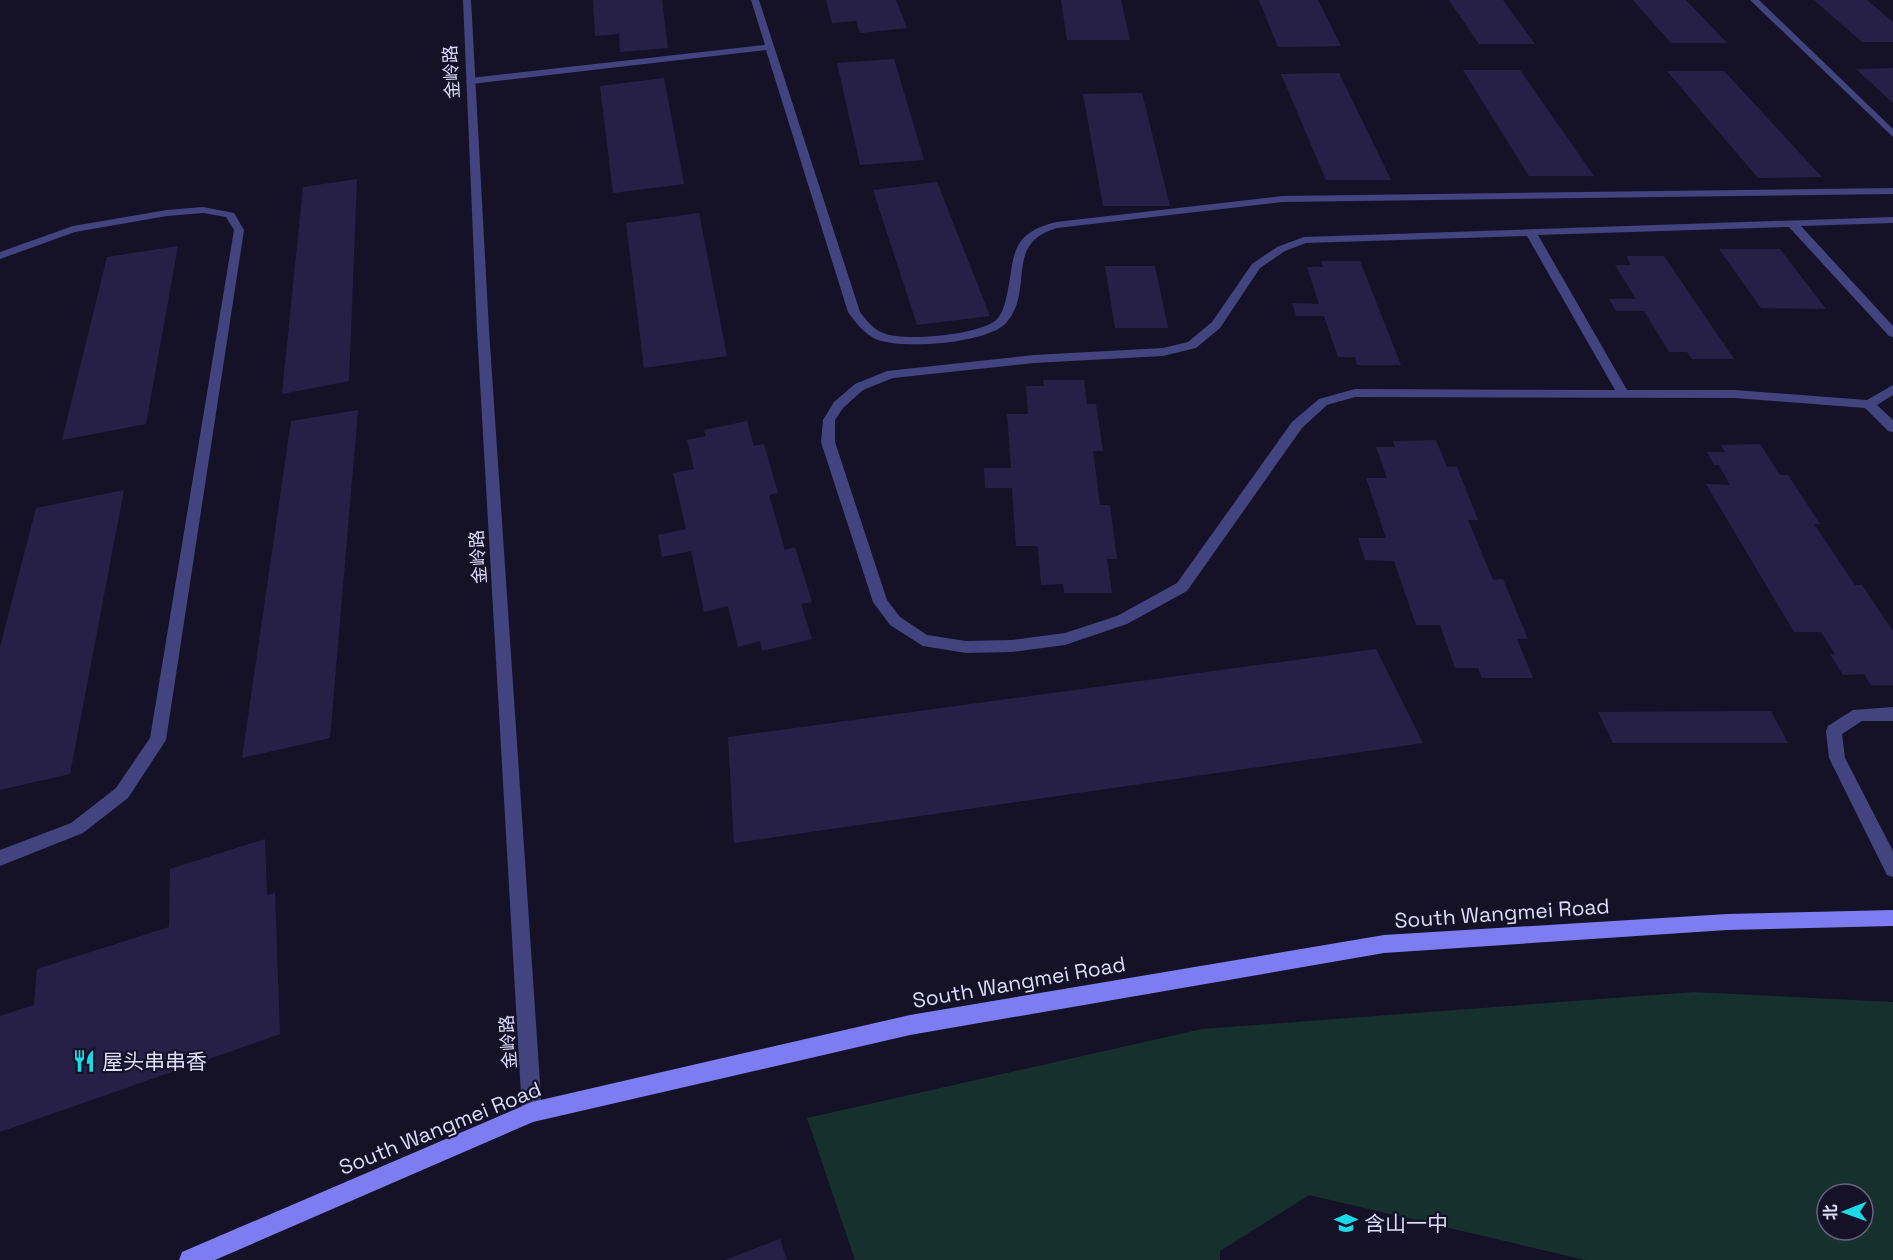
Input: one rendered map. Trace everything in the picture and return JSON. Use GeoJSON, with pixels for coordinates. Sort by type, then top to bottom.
{"type":"FeatureCollection","features":[{"type":"Feature","properties":{"kind":"main road","name":"South Wangmei Road"},"geometry":{"type":"LineString","coordinates":[[190,1260],[532,1112],[910,1024],[1383,944],[1727,922],[1893,918]]}},
{"type":"Feature","properties":{"kind":"street","name":"金岭路"},"geometry":{"type":"LineString","coordinates":[[467,0],[483,330],[532,1112]]}},
{"type":"Feature","properties":{"kind":"street"},"geometry":{"type":"LineString","coordinates":[[755,0],[854,312],[866,328],[882,337],[900,342],[986,330],[1001,322],[1010,309],[1025,240],[1036,232],[1056,225],[1282,199],[1893,191]]}},
{"type":"Feature","properties":{"kind":"street"},"geometry":{"type":"LineString","coordinates":[[1754,0],[1893,134]]}},
{"type":"Feature","properties":{"kind":"street"},"geometry":{"type":"LineString","coordinates":[[471,81],[770,47]]}},
{"type":"Feature","properties":{"kind":"street"},"geometry":{"type":"LineString","coordinates":[[0,256],[73,229],[167,213],[203,210],[230,215],[239,230],[158,740],[122,793],[77,828],[0,858]]}},
{"type":"Feature","properties":{"kind":"street"},"geometry":{"type":"LineString","coordinates":[[1893,219],[1304,240],[1281,249],[1256,266],[1216,325],[1192,345],[1162,352],[1034,358],[891,374],[859,387],[838,405],[829,420],[828,442],[880,602],[895,621],[923,640],[966,647],[1012,646],[1065,639],[1122,620],[1182,587],[1297,425],[1323,402],[1355,393],[1623,393],[1735,394],[1869,404],[1893,389]]}},
{"type":"Feature","properties":{"kind":"street"},"geometry":{"type":"LineString","coordinates":[[1791,222],[1893,333]]}},
{"type":"Feature","properties":{"kind":"street"},"geometry":{"type":"LineString","coordinates":[[1530,231],[1623,393]]}},
{"type":"Feature","properties":{"kind":"street"},"geometry":{"type":"LineString","coordinates":[[1869,404],[1893,428]]}},
{"type":"Feature","properties":{"kind":"street"},"geometry":{"type":"LineString","coordinates":[[1893,714],[1859,715],[1834,731],[1837,758],[1893,869]]}},
{"type":"Feature","properties":{"kind":"green space"},"geometry":{"type":"Polygon","coordinates":[[[1694,992],[1893,1002],[1893,1260],[1585,1260],[1309,1195],[1220,1251],[1220,1260],[855,1260],[807,1118],[1202,1029],[1694,992]]]}},
{"type":"Feature","properties":{"kind":"building"},"geometry":{"type":"Polygon","coordinates":[[[593,0],[662,0],[668,48],[620,52],[619,34],[595,36],[593,0]]]}},
{"type":"Feature","properties":{"kind":"building"},"geometry":{"type":"Polygon","coordinates":[[[826,0],[896,0],[907,28],[860,33],[856,21],[832,23],[826,0]]]}},
{"type":"Feature","properties":{"kind":"building"},"geometry":{"type":"Polygon","coordinates":[[[1061,0],[1121,0],[1130,40],[1067,40],[1061,0]]]}},
{"type":"Feature","properties":{"kind":"building"},"geometry":{"type":"Polygon","coordinates":[[[1259,0],[1318,0],[1341,46],[1278,47],[1259,0]]]}},
{"type":"Feature","properties":{"kind":"building"},"geometry":{"type":"Polygon","coordinates":[[[1449,0],[1503,0],[1535,44],[1479,44],[1449,0]]]}},
{"type":"Feature","properties":{"kind":"building"},"geometry":{"type":"Polygon","coordinates":[[[1633,0],[1686,0],[1727,43],[1671,43],[1633,0]]]}},
{"type":"Feature","properties":{"kind":"building"},"geometry":{"type":"Polygon","coordinates":[[[1814,0],[1867,0],[1893,22],[1893,42],[1862,42],[1814,0]]]}},
{"type":"Feature","properties":{"kind":"building"},"geometry":{"type":"Polygon","coordinates":[[[894,59],[924,160],[860,165],[837,63],[894,59]]]}},
{"type":"Feature","properties":{"kind":"building"},"geometry":{"type":"Polygon","coordinates":[[[1893,68],[1893,103],[1856,69],[1893,68]]]}},
{"type":"Feature","properties":{"kind":"building"},"geometry":{"type":"Polygon","coordinates":[[[1463,70],[1520,70],[1594,176],[1529,176],[1463,70]]]}},
{"type":"Feature","properties":{"kind":"building"},"geometry":{"type":"Polygon","coordinates":[[[1667,71],[1724,71],[1822,177],[1758,178],[1667,71]]]}},
{"type":"Feature","properties":{"kind":"building"},"geometry":{"type":"Polygon","coordinates":[[[1339,73],[1391,180],[1326,180],[1281,74],[1339,73]]]}},
{"type":"Feature","properties":{"kind":"building"},"geometry":{"type":"Polygon","coordinates":[[[664,78],[684,184],[613,193],[600,86],[664,78]]]}},
{"type":"Feature","properties":{"kind":"building"},"geometry":{"type":"Polygon","coordinates":[[[1142,93],[1170,206],[1103,206],[1083,94],[1142,93]]]}},
{"type":"Feature","properties":{"kind":"building"},"geometry":{"type":"Polygon","coordinates":[[[357,179],[349,381],[282,394],[303,187],[357,179]]]}},
{"type":"Feature","properties":{"kind":"building"},"geometry":{"type":"Polygon","coordinates":[[[937,182],[990,316],[917,325],[873,190],[937,182]]]}},
{"type":"Feature","properties":{"kind":"building"},"geometry":{"type":"Polygon","coordinates":[[[699,213],[727,356],[644,368],[626,223],[699,213]]]}},
{"type":"Feature","properties":{"kind":"building"},"geometry":{"type":"Polygon","coordinates":[[[178,246],[146,424],[62,440],[107,257],[178,246]]]}},
{"type":"Feature","properties":{"kind":"building"},"geometry":{"type":"Polygon","coordinates":[[[1719,249],[1780,249],[1826,309],[1761,308],[1719,249]]]}},
{"type":"Feature","properties":{"kind":"building"},"geometry":{"type":"Polygon","coordinates":[[[1626,256],[1664,256],[1734,359],[1692,359],[1687,352],[1669,352],[1644,311],[1616,311],[1609,299],[1636,299],[1615,265],[1631,265],[1626,256]]]}},
{"type":"Feature","properties":{"kind":"building"},"geometry":{"type":"Polygon","coordinates":[[[1321,261],[1360,261],[1401,365],[1357,365],[1355,357],[1338,357],[1324,316],[1296,316],[1292,303],[1319,304],[1307,267],[1323,267],[1321,261]]]}},
{"type":"Feature","properties":{"kind":"building"},"geometry":{"type":"Polygon","coordinates":[[[1105,266],[1155,266],[1168,328],[1115,328],[1105,266]]]}},
{"type":"Feature","properties":{"kind":"building"},"geometry":{"type":"Polygon","coordinates":[[[1043,380],[1084,380],[1087,404],[1096,404],[1103,451],[1093,451],[1100,505],[1110,505],[1117,559],[1107,559],[1112,593],[1064,593],[1063,584],[1041,585],[1038,546],[1016,546],[1012,488],[985,488],[984,468],[1011,468],[1007,414],[1028,414],[1026,386],[1044,386],[1043,380]]]}},
{"type":"Feature","properties":{"kind":"building"},"geometry":{"type":"Polygon","coordinates":[[[358,410],[330,738],[242,758],[291,421],[358,410]]]}},
{"type":"Feature","properties":{"kind":"building"},"geometry":{"type":"Polygon","coordinates":[[[747,421],[754,446],[764,444],[778,493],[769,495],[785,550],[795,547],[812,602],[801,604],[812,639],[762,651],[760,641],[738,647],[728,606],[704,612],[691,551],[662,557],[658,535],[686,529],[673,473],[694,469],[687,440],[706,436],[704,430],[747,421]]]}},
{"type":"Feature","properties":{"kind":"building"},"geometry":{"type":"Polygon","coordinates":[[[1436,440],[1447,467],[1457,467],[1478,520],[1468,520],[1493,580],[1503,579],[1528,639],[1517,639],[1533,678],[1482,678],[1478,668],[1455,668],[1440,625],[1416,625],[1394,561],[1365,560],[1358,538],[1386,538],[1366,478],[1387,478],[1376,447],[1395,447],[1393,441],[1436,440]]]}},
{"type":"Feature","properties":{"kind":"building"},"geometry":{"type":"Polygon","coordinates":[[[1760,444],[1780,475],[1788,475],[1820,524],[1814,524],[1855,585],[1862,585],[1893,631],[1893,685],[1871,685],[1864,674],[1843,675],[1830,654],[1835,654],[1821,632],[1794,632],[1706,484],[1730,485],[1719,465],[1714,465],[1707,452],[1725,452],[1721,445],[1760,444]]]}},
{"type":"Feature","properties":{"kind":"building"},"geometry":{"type":"Polygon","coordinates":[[[124,490],[70,774],[0,790],[0,647],[36,508],[124,490]]]}},
{"type":"Feature","properties":{"kind":"building"},"geometry":{"type":"Polygon","coordinates":[[[1376,649],[1423,743],[734,843],[728,737],[1376,649]]]}},
{"type":"Feature","properties":{"kind":"building"},"geometry":{"type":"Polygon","coordinates":[[[1771,711],[1788,743],[1613,743],[1598,712],[1771,711]]]}},
{"type":"Feature","properties":{"kind":"building"},"geometry":{"type":"Polygon","coordinates":[[[265,839],[267,895],[275,893],[280,1034],[0,1132],[0,1016],[34,1005],[37,969],[169,927],[170,869],[265,839]]]}},
{"type":"Feature","properties":{"kind":"building"},"geometry":{"type":"Polygon","coordinates":[[[780,1239],[787,1260],[725,1260],[780,1239]]]}},
{"type":"Feature","properties":{"kind":"place","name":"屋头串串香"},"geometry":{"type":"Point","coordinates":[84,1061]}},
{"type":"Feature","properties":{"kind":"place","name":"含山一中"},"geometry":{"type":"Point","coordinates":[1346,1223]}}]}
